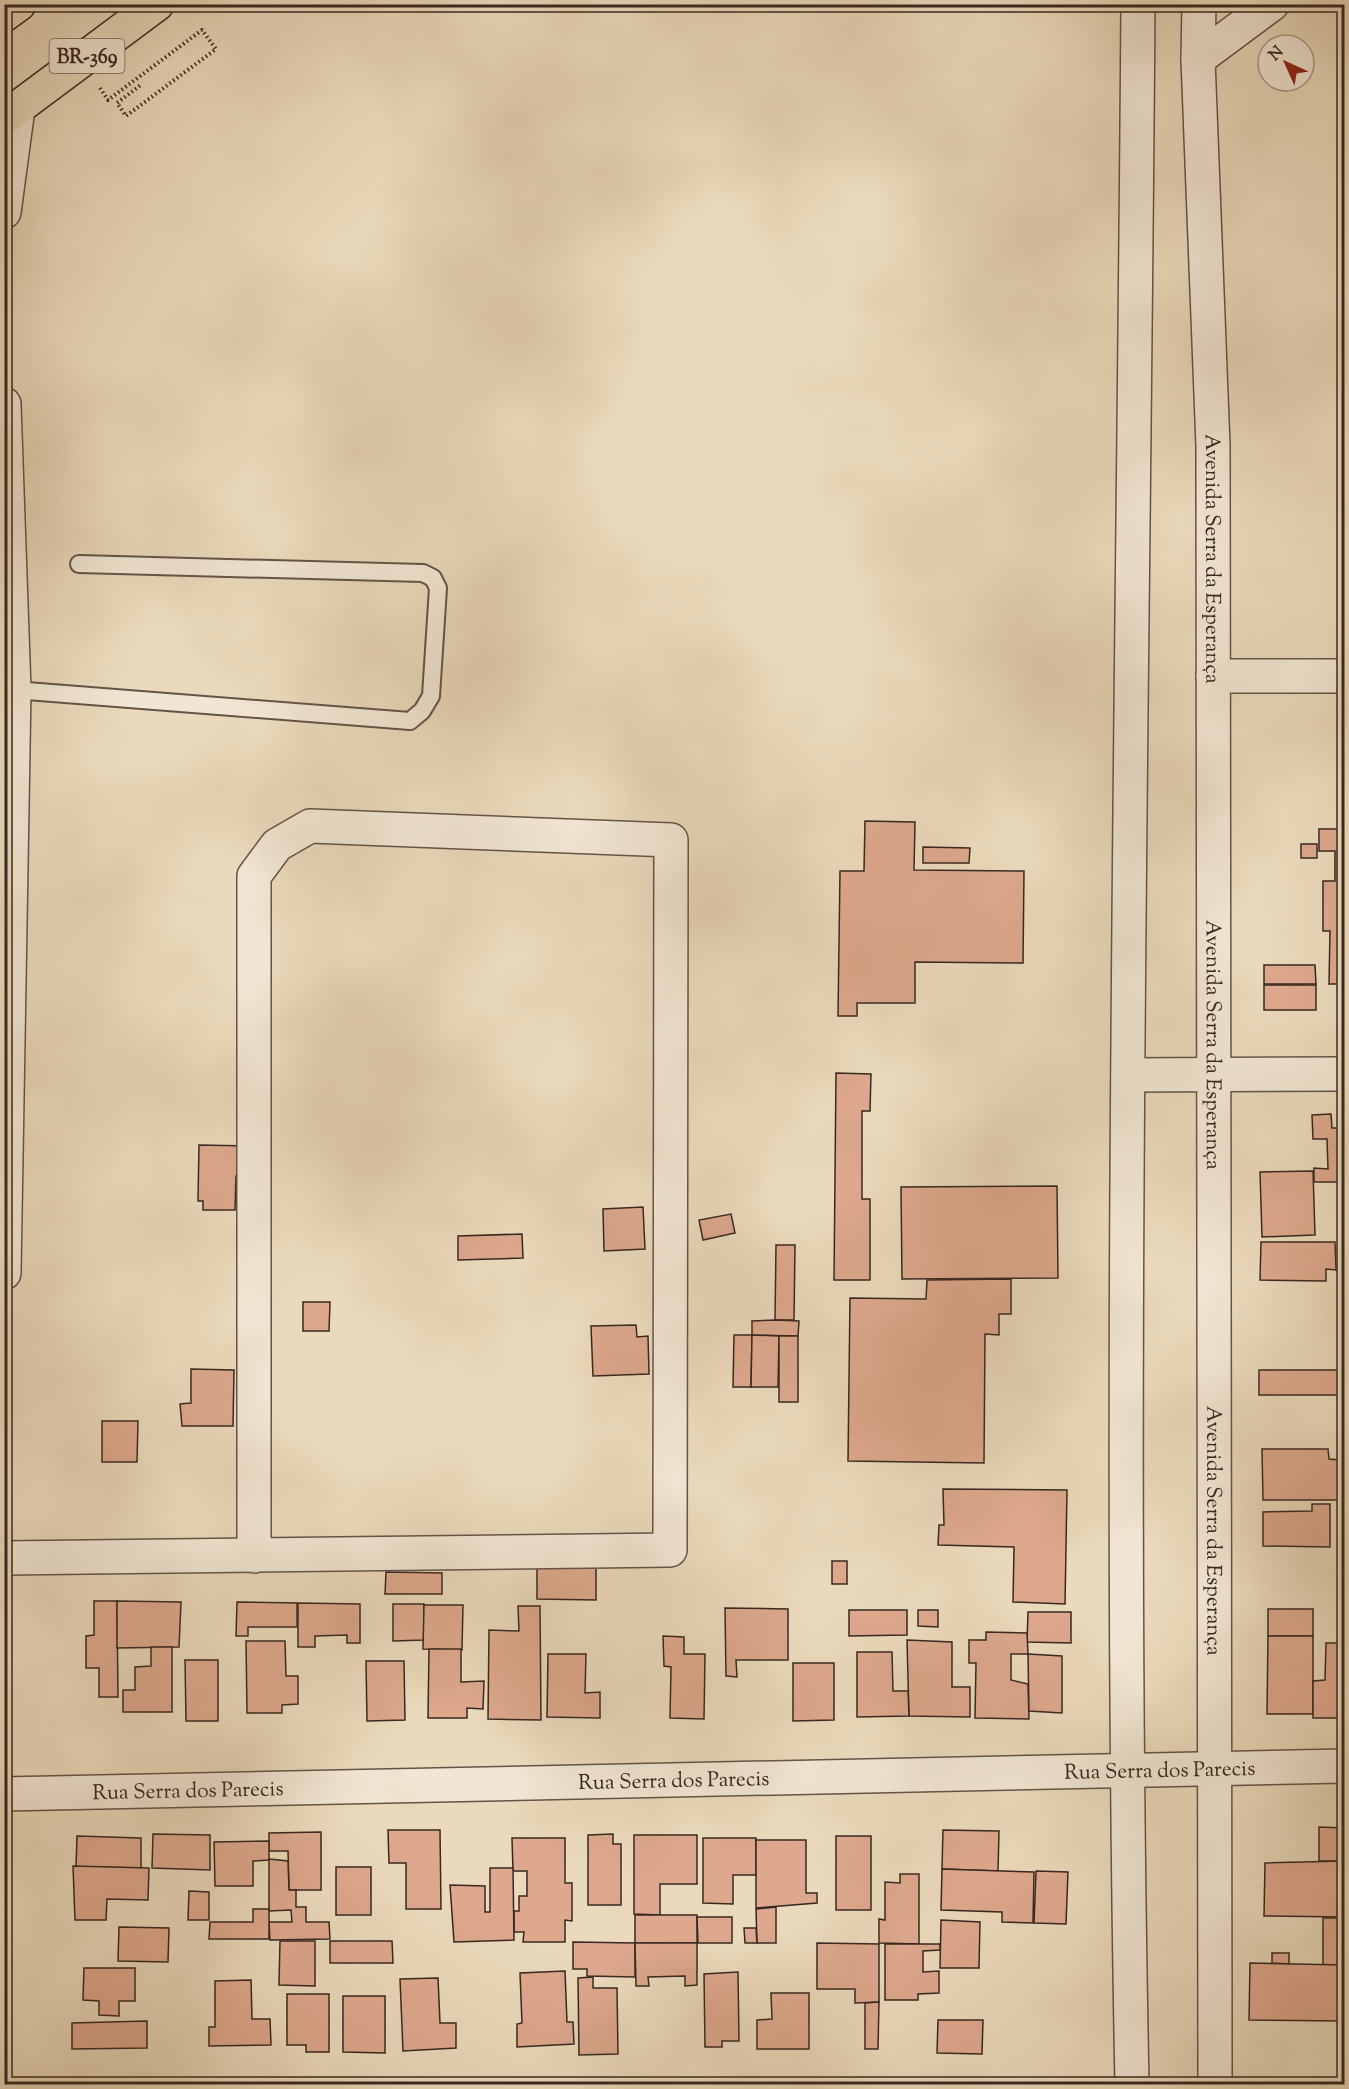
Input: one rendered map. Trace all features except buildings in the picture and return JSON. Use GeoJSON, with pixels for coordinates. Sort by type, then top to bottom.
{"type":"FeatureCollection","features":[{"type":"Feature","properties":{"kind":"highway"},"geometry":{"type":"LineString","coordinates":[[4,15],[19,4]]}},
{"type":"Feature","properties":{"kind":"highway","name":"BR-369"},"geometry":{"type":"LineString","coordinates":[[11,113],[157,4]]}},
{"type":"Feature","properties":{"kind":"street"},"geometry":{"type":"LineString","coordinates":[[1132,2085],[1125,1772],[1128,1075],[1138,4]]}},
{"type":"Feature","properties":{"kind":"street","name":"Avenida Serra da Esperança"},"geometry":{"type":"LineString","coordinates":[[1199,4],[1198,59],[1213,446],[1215,2085]]}},
{"type":"Feature","properties":{"kind":"street"},"geometry":{"type":"LineString","coordinates":[[1198,59],[1272,4]]}},
{"type":"Feature","properties":{"kind":"street"},"geometry":{"type":"LineString","coordinates":[[4,212],[11,113]]}},
{"type":"Feature","properties":{"kind":"street"},"geometry":{"type":"LineString","coordinates":[[4,404],[14,690],[4,1273]]}},
{"type":"Feature","properties":{"kind":"street"},"geometry":{"type":"LineString","coordinates":[[1214,676],[1344,676]]}},
{"type":"Feature","properties":{"kind":"street"},"geometry":{"type":"LineString","coordinates":[[4,1558],[254,1556],[670,1550],[671,840],[310,826],[278,844],[254,876],[254,1556]]}},
{"type":"Feature","properties":{"kind":"street"},"geometry":{"type":"LineString","coordinates":[[1128,1075],[1344,1074]]}},
{"type":"Feature","properties":{"kind":"street","name":"Rua Serra dos Parecis"},"geometry":{"type":"LineString","coordinates":[[4,1794],[1344,1766]]}},
{"type":"Feature","properties":{"kind":"lane"},"geometry":{"type":"LineString","coordinates":[[14,690],[410,721],[422,711],[431,696],[438,588],[433,578],[423,573],[79,564]]}},
{"type":"Feature","properties":{"kind":"path"},"geometry":{"type":"LineString","coordinates":[[82,60],[108,100],[202,30],[216,49],[126,116],[117,103],[142,84]]}}]}
